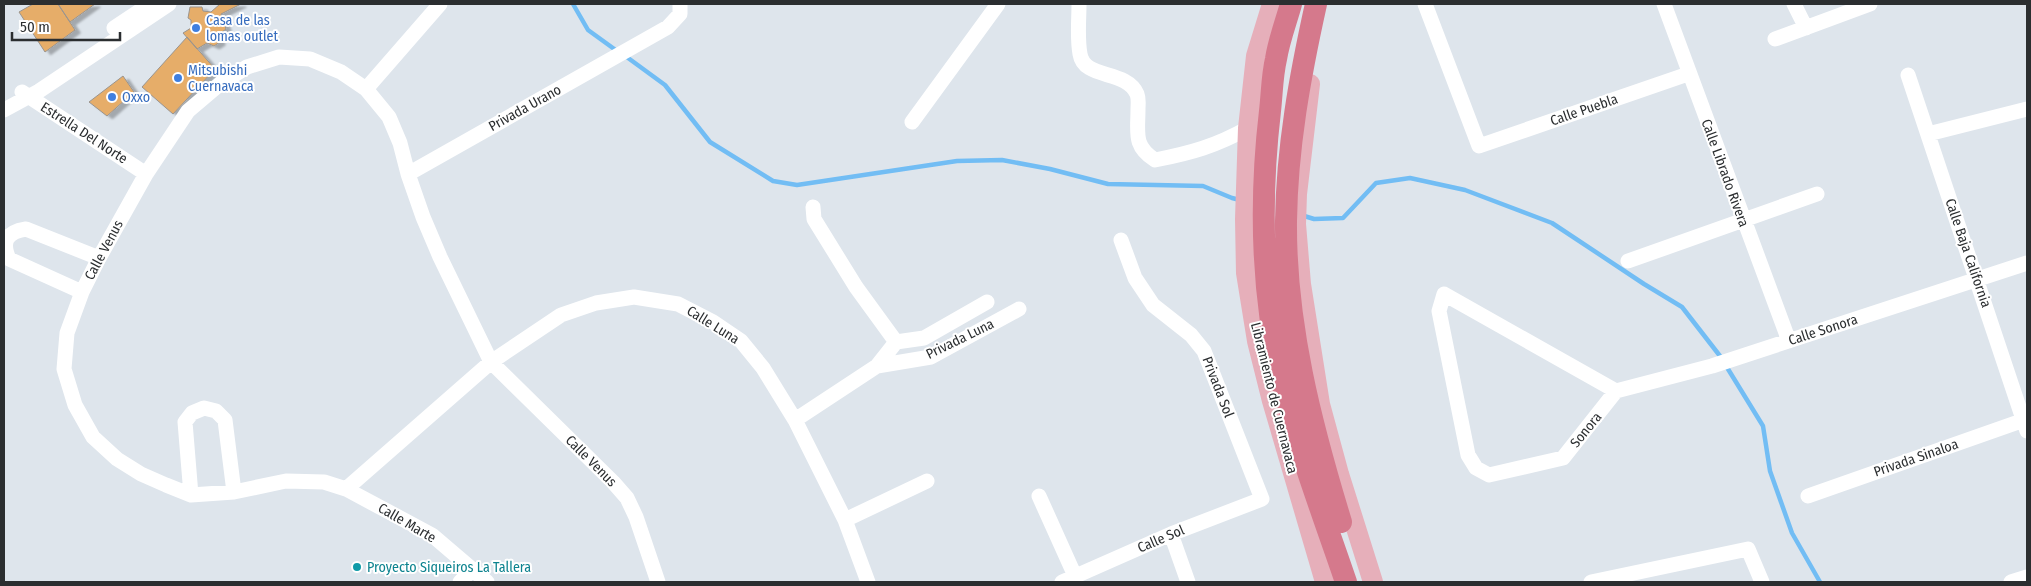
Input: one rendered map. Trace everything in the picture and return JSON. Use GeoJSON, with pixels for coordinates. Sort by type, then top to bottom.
{"type":"FeatureCollection","features":[{"type":"Feature","properties":{"kind":"highway"},"geometry":{"type":"LineString","coordinates":[[1291,4],[1276,59],[1255,174],[1254,219],[1265,268],[1273,336],[1285,394],[1308,472],[1346,582]]}},
{"type":"Feature","properties":{"kind":"highway"},"geometry":{"type":"LineString","coordinates":[[1316,4],[1300,75],[1290,146],[1292,193],[1290,284],[1297,348],[1309,408],[1327,476],[1360,582]]}},
{"type":"Feature","properties":{"kind":"main road"},"geometry":{"type":"LineString","coordinates":[[1255,174],[1248,128],[1256,56],[1272,4]]}},
{"type":"Feature","properties":{"kind":"main road"},"geometry":{"type":"LineString","coordinates":[[1292,193],[1310,76],[1326,4]]}},
{"type":"Feature","properties":{"kind":"main road","name":"Libramiento de Cuernavaca"},"geometry":{"type":"LineString","coordinates":[[1254,219],[1246,273],[1257,341],[1272,401],[1325,582]]}},
{"type":"Feature","properties":{"kind":"main road"},"geometry":{"type":"LineString","coordinates":[[1291,224],[1320,404],[1339,474],[1373,582]]}},
{"type":"Feature","properties":{"kind":"street"},"geometry":{"type":"LineString","coordinates":[[4,110],[150,4]]}},
{"type":"Feature","properties":{"kind":"street"},"geometry":{"type":"LineString","coordinates":[[23,97],[169,4]]}},
{"type":"Feature","properties":{"kind":"street"},"geometry":{"type":"LineString","coordinates":[[366,89],[440,4]]}},
{"type":"Feature","properties":{"kind":"street","name":"Privada Urano"},"geometry":{"type":"LineString","coordinates":[[408,174],[668,27],[680,14],[680,4]]}},
{"type":"Feature","properties":{"kind":"street"},"geometry":{"type":"LineString","coordinates":[[912,122],[998,4]]}},
{"type":"Feature","properties":{"kind":"street"},"geometry":{"type":"LineString","coordinates":[[1079,4],[1080,55],[1089,68],[1128,82],[1134,88],[1138,96],[1138,141],[1144,153],[1156,160],[1198,151],[1228,140],[1248,128]]}},
{"type":"Feature","properties":{"kind":"street","name":"Calle Puebla"},"geometry":{"type":"LineString","coordinates":[[1424,4],[1479,146],[1688,74]]}},
{"type":"Feature","properties":{"kind":"street","name":"Calle Librado Rivera"},"geometry":{"type":"LineString","coordinates":[[1664,4],[1688,74],[1789,341]]}},
{"type":"Feature","properties":{"kind":"street"},"geometry":{"type":"LineString","coordinates":[[1794,4],[1806,28]]}},
{"type":"Feature","properties":{"kind":"street"},"geometry":{"type":"LineString","coordinates":[[1775,39],[1870,4]]}},
{"type":"Feature","properties":{"kind":"street","name":"Calle Venus"},"geometry":{"type":"LineString","coordinates":[[346,490],[324,482],[286,482],[234,492],[191,495],[141,474],[117,459],[93,437],[75,406],[64,369],[67,333],[82,292],[146,174],[188,111],[221,82],[246,67],[279,57],[310,59],[341,72],[366,89],[389,118],[400,143],[408,174],[423,217],[440,258],[491,362],[614,482],[627,498],[636,517],[658,582]]}},
{"type":"Feature","properties":{"kind":"street","name":"Calle Baja California"},"geometry":{"type":"LineString","coordinates":[[1908,75],[2026,423]]}},
{"type":"Feature","properties":{"kind":"street","name":"Estrella Del Norte"},"geometry":{"type":"LineString","coordinates":[[23,97],[146,174]]}},
{"type":"Feature","properties":{"kind":"street"},"geometry":{"type":"LineString","coordinates":[[1928,134],[2027,109]]}},
{"type":"Feature","properties":{"kind":"street"},"geometry":{"type":"LineString","coordinates":[[1628,261],[1817,194]]}},
{"type":"Feature","properties":{"kind":"street"},"geometry":{"type":"LineString","coordinates":[[813,207],[814,219],[856,287],[896,342]]}},
{"type":"Feature","properties":{"kind":"street"},"geometry":{"type":"LineString","coordinates":[[82,292],[9,260],[5,250],[6,239],[15,231],[26,229],[99,258]]}},
{"type":"Feature","properties":{"kind":"street","name":"Privada Sol"},"geometry":{"type":"LineString","coordinates":[[1121,240],[1136,278],[1153,304],[1191,335],[1204,351],[1262,499]]}},
{"type":"Feature","properties":{"kind":"street","name":"Calle Sonora"},"geometry":{"type":"LineString","coordinates":[[1616,391],[1739,358],[2027,264]]}},
{"type":"Feature","properties":{"kind":"street","name":"Sonora"},"geometry":{"type":"LineString","coordinates":[[1444,294],[1462,303],[1616,391],[1563,458],[1489,475],[1476,468],[1468,455],[1439,311],[1444,294]]}},
{"type":"Feature","properties":{"kind":"street","name":"Calle Luna"},"geometry":{"type":"LineString","coordinates":[[491,362],[561,315],[596,303],[634,297],[678,304],[713,322],[741,341],[763,368],[795,420],[845,520],[868,582]]}},
{"type":"Feature","properties":{"kind":"street"},"geometry":{"type":"LineString","coordinates":[[877,366],[896,342],[924,338],[987,302]]}},
{"type":"Feature","properties":{"kind":"street","name":"Privada Luna"},"geometry":{"type":"LineString","coordinates":[[795,420],[877,366],[931,357],[1019,309]]}},
{"type":"Feature","properties":{"kind":"street"},"geometry":{"type":"LineString","coordinates":[[346,490],[491,362]]}},
{"type":"Feature","properties":{"kind":"street"},"geometry":{"type":"LineString","coordinates":[[191,495],[185,422],[192,413],[204,408],[216,411],[225,420],[234,492]]}},
{"type":"Feature","properties":{"kind":"street","name":"Privada Sinaloa"},"geometry":{"type":"LineString","coordinates":[[1808,496],[2026,423]]}},
{"type":"Feature","properties":{"kind":"street"},"geometry":{"type":"LineString","coordinates":[[845,520],[927,481]]}},
{"type":"Feature","properties":{"kind":"street","name":"Calle Marte"},"geometry":{"type":"LineString","coordinates":[[346,490],[432,535],[473,568],[487,582]]}},
{"type":"Feature","properties":{"kind":"street"},"geometry":{"type":"LineString","coordinates":[[1039,496],[1067,580]]}},
{"type":"Feature","properties":{"kind":"street","name":"Calle Sol"},"geometry":{"type":"LineString","coordinates":[[1067,580],[1171,534],[1262,499]]}},
{"type":"Feature","properties":{"kind":"street"},"geometry":{"type":"LineString","coordinates":[[1171,534],[1188,582]]}},
{"type":"Feature","properties":{"kind":"street"},"geometry":{"type":"LineString","coordinates":[[1591,582],[1748,549],[1762,582]]}},
{"type":"Feature","properties":{"kind":"street"},"geometry":{"type":"LineString","coordinates":[[460,582],[473,568]]}},
{"type":"Feature","properties":{"kind":"street"},"geometry":{"type":"LineString","coordinates":[[2011,582],[2027,577]]}},
{"type":"Feature","properties":{"kind":"building"},"geometry":{"type":"Polygon","coordinates":[[[33,4],[58,4],[75,30],[45,52],[19,12],[33,4]]]}},
{"type":"Feature","properties":{"kind":"building"},"geometry":{"type":"Polygon","coordinates":[[[58,4],[95,4],[70,22],[58,4]]]}},
{"type":"Feature","properties":{"kind":"building"},"geometry":{"type":"Polygon","coordinates":[[[220,4],[241,4],[221,14],[226,29],[217,36],[220,42],[214,46],[207,43],[197,49],[183,33],[191,28],[191,20],[188,18],[190,7],[202,7],[203,11],[211,12],[220,4]]]}},
{"type":"Feature","properties":{"kind":"building","name":"Mitsubishi Cuernavaca"},"geometry":{"type":"Polygon","coordinates":[[[187,37],[215,69],[173,114],[142,87],[187,37]]]}},
{"type":"Feature","properties":{"kind":"building","name":"Oxxo"},"geometry":{"type":"Polygon","coordinates":[[[123,76],[134,92],[107,116],[89,102],[123,76]]]}},
{"type":"Feature","properties":{"kind":"waterway"},"geometry":{"type":"LineString","coordinates":[[573,4],[588,30],[617,51]]}},
{"type":"Feature","properties":{"kind":"waterway"},"geometry":{"type":"LineString","coordinates":[[624,55],[665,85],[710,142],[773,181],[797,185],[957,161],[1002,160],[1050,169],[1108,184],[1203,186],[1240,200]]}},
{"type":"Feature","properties":{"kind":"waterway"},"geometry":{"type":"LineString","coordinates":[[1301,215],[1314,219],[1343,218],[1376,183],[1410,178],[1465,190],[1552,223],[1682,307],[1720,356],[1763,426],[1770,471],[1792,533],[1820,582]]}},
{"type":"Feature","properties":{"kind":"place","name":"Casa de las lomas outlet"},"geometry":{"type":"Point","coordinates":[196,28]}},
{"type":"Feature","properties":{"kind":"place","name":"Mitsubishi Cuernavaca"},"geometry":{"type":"Point","coordinates":[178,78]}},
{"type":"Feature","properties":{"kind":"place","name":"Oxxo"},"geometry":{"type":"Point","coordinates":[112,97]}},
{"type":"Feature","properties":{"kind":"place","name":"Proyecto Siqueiros La Tallera"},"geometry":{"type":"Point","coordinates":[357,567]}}]}
